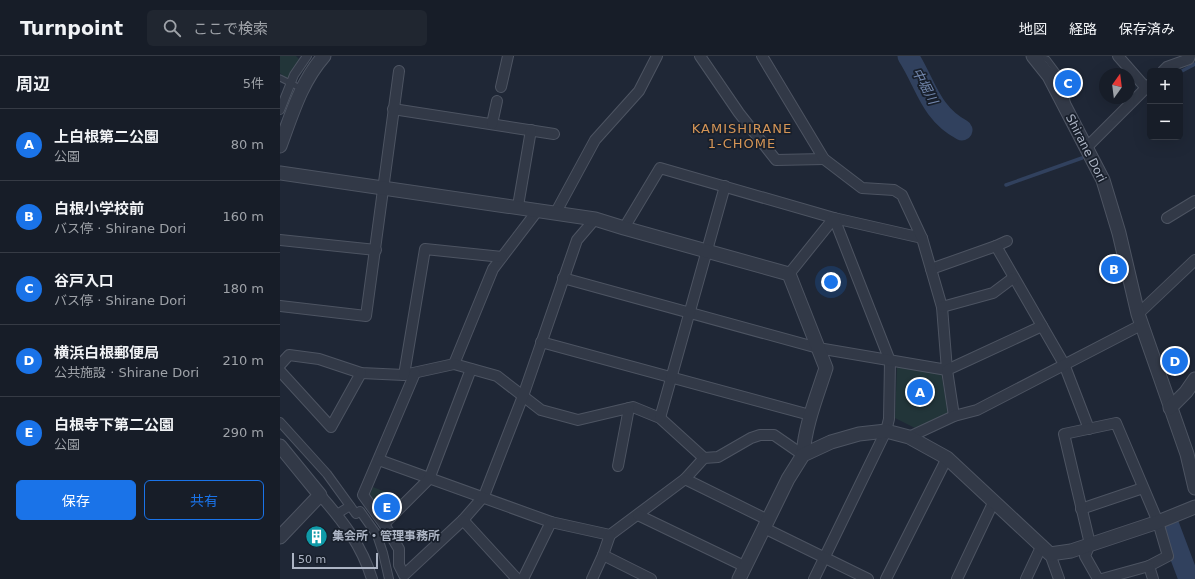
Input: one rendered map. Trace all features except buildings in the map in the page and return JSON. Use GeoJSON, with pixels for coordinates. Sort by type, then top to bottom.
{"type":"FeatureCollection","features":[{"type":"Feature","properties":{"kind":"street"},"geometry":{"type":"LineString","coordinates":[[280,146],[296,86],[307,56]]}},
{"type":"Feature","properties":{"kind":"street"},"geometry":{"type":"LineString","coordinates":[[280,110],[296,86],[309,76],[324,56]]}},
{"type":"Feature","properties":{"kind":"street"},"geometry":{"type":"LineString","coordinates":[[556,212],[596,140],[638,91],[657,56]]}},
{"type":"Feature","properties":{"kind":"street"},"geometry":{"type":"LineString","coordinates":[[700,56],[739,113],[776,160],[824,159]]}},
{"type":"Feature","properties":{"kind":"street"},"geometry":{"type":"LineString","coordinates":[[762,56],[824,159],[862,188],[894,190],[902,195],[922,238],[942,308],[947,370],[954,416]]}},
{"type":"Feature","properties":{"kind":"street","name":"Shirane Dori"},"geometry":{"type":"LineString","coordinates":[[1033,56],[1049,76],[1087,147],[1106,188],[1119,232],[1140,319],[1187,454],[1195,488]]}},
{"type":"Feature","properties":{"kind":"street"},"geometry":{"type":"LineString","coordinates":[[1118,56],[1147,85]]}},
{"type":"Feature","properties":{"kind":"street"},"geometry":{"type":"LineString","coordinates":[[1166,68],[1188,59],[1190,56]]}},
{"type":"Feature","properties":{"kind":"street"},"geometry":{"type":"LineString","coordinates":[[501,86],[505,57]]}},
{"type":"Feature","properties":{"kind":"street"},"geometry":{"type":"LineString","coordinates":[[280,306],[366,316],[376,250],[382,187],[399,71]]}},
{"type":"Feature","properties":{"kind":"street"},"geometry":{"type":"LineString","coordinates":[[1087,147],[1147,87]]}},
{"type":"Feature","properties":{"kind":"street"},"geometry":{"type":"LineString","coordinates":[[492,124],[497,101]]}},
{"type":"Feature","properties":{"kind":"street"},"geometry":{"type":"LineString","coordinates":[[393,109],[554,134]]}},
{"type":"Feature","properties":{"kind":"street"},"geometry":{"type":"LineString","coordinates":[[518,206],[531,130]]}},
{"type":"Feature","properties":{"kind":"street"},"geometry":{"type":"LineString","coordinates":[[624,228],[660,168],[834,218],[922,238]]}},
{"type":"Feature","properties":{"kind":"street"},"geometry":{"type":"LineString","coordinates":[[280,173],[518,206],[595,219],[789,274]]}},
{"type":"Feature","properties":{"kind":"street"},"geometry":{"type":"LineString","coordinates":[[660,418],[725,186]]}},
{"type":"Feature","properties":{"kind":"street"},"geometry":{"type":"LineString","coordinates":[[1167,218],[1195,201]]}},
{"type":"Feature","properties":{"kind":"street"},"geometry":{"type":"LineString","coordinates":[[454,364],[493,269],[538,210]]}},
{"type":"Feature","properties":{"kind":"street"},"geometry":{"type":"LineString","coordinates":[[789,274],[834,218]]}},
{"type":"Feature","properties":{"kind":"street"},"geometry":{"type":"LineString","coordinates":[[814,579],[886,431],[889,419],[890,361],[834,218]]}},
{"type":"Feature","properties":{"kind":"street"},"geometry":{"type":"LineString","coordinates":[[415,373],[363,495],[384,524],[399,549],[399,565],[404,575],[463,520],[484,496],[523,396],[577,240],[595,219]]}},
{"type":"Feature","properties":{"kind":"street"},"geometry":{"type":"LineString","coordinates":[[280,240],[376,250]]}},
{"type":"Feature","properties":{"kind":"street"},"geometry":{"type":"LineString","coordinates":[[931,269],[1006,241]]}},
{"type":"Feature","properties":{"kind":"street"},"geometry":{"type":"LineString","coordinates":[[996,246],[1013,278],[1064,364],[1089,429]]}},
{"type":"Feature","properties":{"kind":"street"},"geometry":{"type":"LineString","coordinates":[[404,375],[425,249],[502,257]]}},
{"type":"Feature","properties":{"kind":"street"},"geometry":{"type":"LineString","coordinates":[[909,437],[954,416],[977,410],[1064,364],[1140,319],[1195,260]]}},
{"type":"Feature","properties":{"kind":"street"},"geometry":{"type":"LineString","coordinates":[[739,579],[788,479],[803,455],[804,439],[810,415],[826,368],[789,274]]}},
{"type":"Feature","properties":{"kind":"street"},"geometry":{"type":"LineString","coordinates":[[563,278],[818,348],[947,370],[1042,326]]}},
{"type":"Feature","properties":{"kind":"street"},"geometry":{"type":"LineString","coordinates":[[942,308],[993,293],[1013,278]]}},
{"type":"Feature","properties":{"kind":"street"},"geometry":{"type":"LineString","coordinates":[[541,342],[671,376],[810,415]]}},
{"type":"Feature","properties":{"kind":"street"},"geometry":{"type":"LineString","coordinates":[[280,365],[289,355],[319,359],[361,373],[404,375],[454,364],[471,370],[497,376],[540,410],[578,420],[633,407],[660,418],[704,458]]}},
{"type":"Feature","properties":{"kind":"street"},"geometry":{"type":"LineString","coordinates":[[384,524],[429,479],[471,370]]}},
{"type":"Feature","properties":{"kind":"street"},"geometry":{"type":"LineString","coordinates":[[280,371],[331,427],[361,373]]}},
{"type":"Feature","properties":{"kind":"street"},"geometry":{"type":"LineString","coordinates":[[1170,408],[1186,392],[1195,379]]}},
{"type":"Feature","properties":{"kind":"street"},"geometry":{"type":"LineString","coordinates":[[618,466],[629,408]]}},
{"type":"Feature","properties":{"kind":"street"},"geometry":{"type":"LineString","coordinates":[[280,422],[327,474],[356,514],[370,504]]}},
{"type":"Feature","properties":{"kind":"street"},"geometry":{"type":"LineString","coordinates":[[1098,579],[1085,556],[1090,544],[1064,434],[1116,423],[1158,522],[1168,556],[1149,566],[1102,579]]}},
{"type":"Feature","properties":{"kind":"street"},"geometry":{"type":"LineString","coordinates":[[803,455],[831,442],[859,434],[886,431],[909,437],[947,458],[1046,550],[1059,579]]}},
{"type":"Feature","properties":{"kind":"street"},"geometry":{"type":"LineString","coordinates":[[592,579],[603,556],[610,535],[685,479],[704,458],[718,457],[750,438],[760,435],[774,435],[803,455]]}},
{"type":"Feature","properties":{"kind":"street"},"geometry":{"type":"LineString","coordinates":[[280,446],[337,514],[358,544],[372,579]]}},
{"type":"Feature","properties":{"kind":"street"},"geometry":{"type":"LineString","coordinates":[[886,579],[947,458]]}},
{"type":"Feature","properties":{"kind":"street"},"geometry":{"type":"LineString","coordinates":[[379,460],[429,479],[484,496],[551,522],[610,535]]}},
{"type":"Feature","properties":{"kind":"street"},"geometry":{"type":"LineString","coordinates":[[685,479],[824,558],[868,579]]}},
{"type":"Feature","properties":{"kind":"street"},"geometry":{"type":"LineString","coordinates":[[1082,509],[1143,488]]}},
{"type":"Feature","properties":{"kind":"street"},"geometry":{"type":"LineString","coordinates":[[280,537],[320,495]]}},
{"type":"Feature","properties":{"kind":"street"},"geometry":{"type":"LineString","coordinates":[[956,579],[994,501]]}},
{"type":"Feature","properties":{"kind":"street"},"geometry":{"type":"LineString","coordinates":[[337,514],[350,506]]}},
{"type":"Feature","properties":{"kind":"street"},"geometry":{"type":"LineString","coordinates":[[1046,550],[1071,551],[1158,522],[1195,507]]}},
{"type":"Feature","properties":{"kind":"street"},"geometry":{"type":"LineString","coordinates":[[360,511],[376,535],[383,553],[389,579]]}},
{"type":"Feature","properties":{"kind":"street"},"geometry":{"type":"LineString","coordinates":[[638,515],[746,567]]}},
{"type":"Feature","properties":{"kind":"street"},"geometry":{"type":"LineString","coordinates":[[463,520],[517,579]]}},
{"type":"Feature","properties":{"kind":"street"},"geometry":{"type":"LineString","coordinates":[[523,579],[551,522]]}},
{"type":"Feature","properties":{"kind":"street"},"geometry":{"type":"LineString","coordinates":[[1026,579],[1046,550]]}},
{"type":"Feature","properties":{"kind":"street"},"geometry":{"type":"LineString","coordinates":[[603,556],[651,579]]}},
{"type":"Feature","properties":{"kind":"street"},"geometry":{"type":"LineString","coordinates":[[1149,566],[1153,579]]}},
{"type":"Feature","properties":{"kind":"lane"},"geometry":{"type":"LineString","coordinates":[[1038,56],[1047,59],[1065,83],[1069,115]]}},
{"type":"Feature","properties":{"kind":"lane"},"geometry":{"type":"LineString","coordinates":[[280,78],[296,86]]}},
{"type":"Feature","properties":{"kind":"green space"},"geometry":{"type":"Polygon","coordinates":[[[280,56],[296,56],[300,60],[288,80],[280,73],[280,56]]]}},
{"type":"Feature","properties":{"kind":"green space"},"geometry":{"type":"Polygon","coordinates":[[[897,367],[941,372],[948,413],[915,428],[895,418],[897,367]]]}},
{"type":"Feature","properties":{"kind":"green space"},"geometry":{"type":"Polygon","coordinates":[[[373,487],[403,499],[386,516],[369,496],[373,487]]]}},
{"type":"Feature","properties":{"kind":"waterway","name":"中堀川"},"geometry":{"type":"LineString","coordinates":[[908,56],[936,106],[951,123],[962,130]]}},
{"type":"Feature","properties":{"kind":"waterway"},"geometry":{"type":"LineString","coordinates":[[1183,70],[1195,64]]}},
{"type":"Feature","properties":{"kind":"waterway"},"geometry":{"type":"LineString","coordinates":[[1006,185],[1082,158]]}},
{"type":"Feature","properties":{"kind":"waterway","name":"中堀川"},"geometry":{"type":"LineString","coordinates":[[1169,526],[1189,579]]}},
{"type":"Feature","properties":{"kind":"place","name":"谷戸入口"},"geometry":{"type":"Point","coordinates":[1068,83]}},
{"type":"Feature","properties":{"kind":"place","name":"白根小学校前"},"geometry":{"type":"Point","coordinates":[1114,269]}},
{"type":"Feature","properties":{"kind":"place","name":"横浜白根郵便局"},"geometry":{"type":"Point","coordinates":[1175,361]}},
{"type":"Feature","properties":{"kind":"place","name":"上白根第二公園"},"geometry":{"type":"Point","coordinates":[920,392]}},
{"type":"Feature","properties":{"kind":"place","name":"白根寺下第二公園"},"geometry":{"type":"Point","coordinates":[387,507]}},
{"type":"Feature","properties":{"kind":"place","name":"集会所・管理事務所"},"geometry":{"type":"Point","coordinates":[317,536]}},
{"type":"Feature","properties":{"kind":"district","name":"KAMISHIRANE 1-CHOME"},"geometry":{"type":"Point","coordinates":[742,136]}}]}
